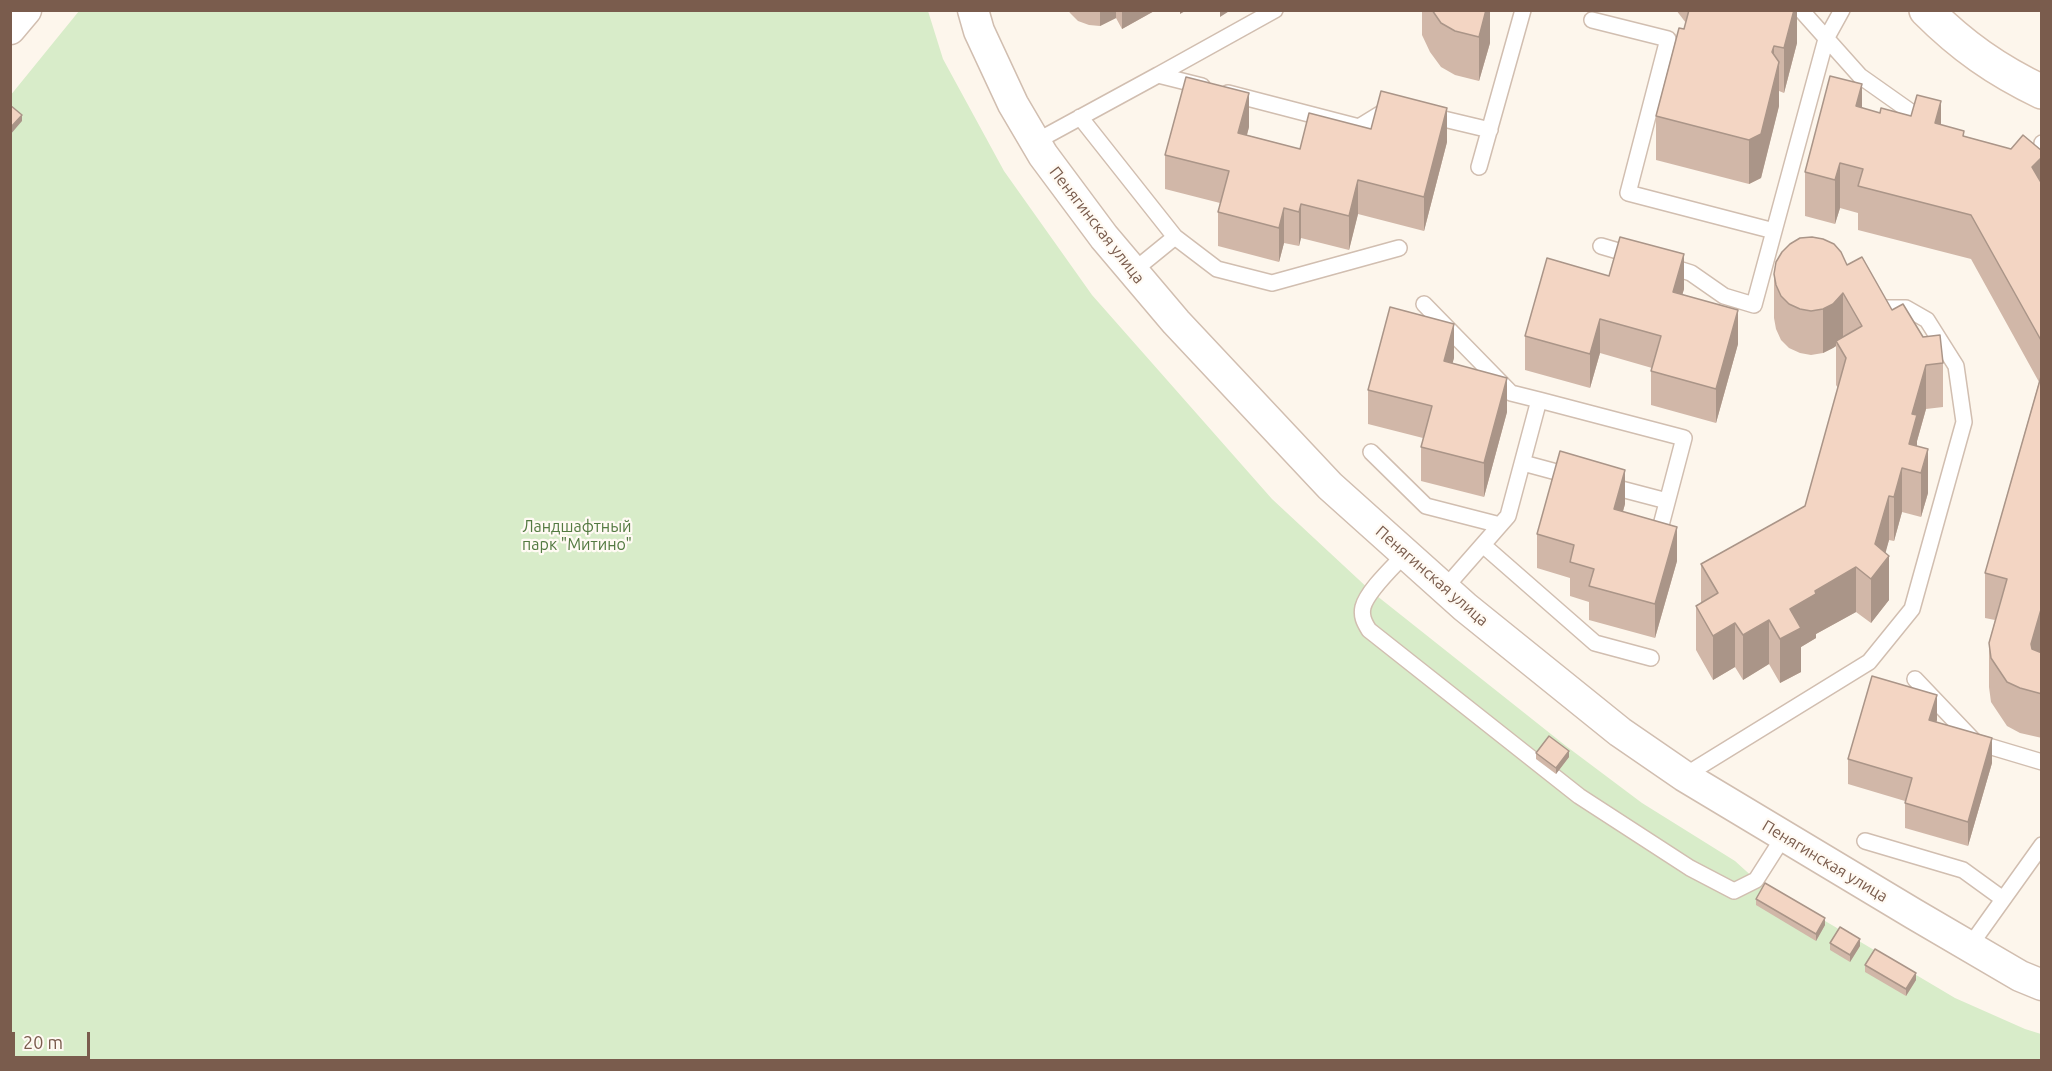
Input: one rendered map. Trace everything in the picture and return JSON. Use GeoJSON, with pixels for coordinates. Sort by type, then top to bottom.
{"type":"FeatureCollection","features":[{"type":"Feature","properties":{"kind":"main road"},"geometry":{"type":"LineString","coordinates":[[1926,10],[1973,53],[2012,78],[2042,92]]}},
{"type":"Feature","properties":{"kind":"street"},"geometry":{"type":"LineString","coordinates":[[10,29],[26,10]]}},
{"type":"Feature","properties":{"kind":"street","name":"Пенягинская улица"},"geometry":{"type":"LineString","coordinates":[[973,10],[979,31],[1013,104],[1035,142],[1104,237],[1191,339],[1314,470],[1405,554],[1444,589],[1620,732],[1683,776],[1969,947],[2042,985]]}},
{"type":"Feature","properties":{"kind":"lane"},"geometry":{"type":"LineString","coordinates":[[1035,142],[1275,10]]}},
{"type":"Feature","properties":{"kind":"lane"},"geometry":{"type":"LineString","coordinates":[[1479,167],[1523,10]]}},
{"type":"Feature","properties":{"kind":"lane"},"geometry":{"type":"LineString","coordinates":[[1801,10],[1860,76],[1942,133]]}},
{"type":"Feature","properties":{"kind":"lane"},"geometry":{"type":"LineString","coordinates":[[1601,246],[1691,273],[1724,296],[1754,305],[1826,39],[1842,10]]}},
{"type":"Feature","properties":{"kind":"lane"},"geometry":{"type":"LineString","coordinates":[[1592,20],[1668,39],[1628,193],[1774,231]]}},
{"type":"Feature","properties":{"kind":"lane"},"geometry":{"type":"LineString","coordinates":[[1158,75],[1359,127],[1394,106],[1490,130]]}},
{"type":"Feature","properties":{"kind":"lane"},"geometry":{"type":"LineString","coordinates":[[1080,117],[1175,237],[1217,269],[1272,283],[1399,248]]}},
{"type":"Feature","properties":{"kind":"lane"},"geometry":{"type":"LineString","coordinates":[[2042,143],[2042,148]]}},
{"type":"Feature","properties":{"kind":"lane"},"geometry":{"type":"LineString","coordinates":[[1132,272],[1175,237]]}},
{"type":"Feature","properties":{"kind":"lane"},"geometry":{"type":"LineString","coordinates":[[1424,304],[1511,393],[1684,438],[1660,529]]}},
{"type":"Feature","properties":{"kind":"lane"},"geometry":{"type":"LineString","coordinates":[[1683,776],[1869,662],[1912,609],[1964,422],[1956,366],[1927,320],[1906,308],[1885,308],[1871,316]]}},
{"type":"Feature","properties":{"kind":"lane"},"geometry":{"type":"LineString","coordinates":[[1444,589],[1508,516],[1539,400]]}},
{"type":"Feature","properties":{"kind":"lane"},"geometry":{"type":"LineString","coordinates":[[1371,452],[1426,506],[1500,525]]}},
{"type":"Feature","properties":{"kind":"lane"},"geometry":{"type":"LineString","coordinates":[[1523,463],[1667,501]]}},
{"type":"Feature","properties":{"kind":"lane"},"geometry":{"type":"LineString","coordinates":[[1483,545],[1595,643],[1651,658]]}},
{"type":"Feature","properties":{"kind":"lane"},"geometry":{"type":"LineString","coordinates":[[1405,554],[1379,584],[1364,606],[1363,620],[1369,630],[1579,796],[1690,867],[1734,891],[1756,880],[1784,836]]}},
{"type":"Feature","properties":{"kind":"lane"},"geometry":{"type":"LineString","coordinates":[[1915,679],[1975,742],[2042,762]]}},
{"type":"Feature","properties":{"kind":"lane"},"geometry":{"type":"LineString","coordinates":[[1865,841],[1963,870],[2003,899]]}},
{"type":"Feature","properties":{"kind":"lane"},"geometry":{"type":"LineString","coordinates":[[1969,947],[2042,845]]}},
{"type":"Feature","properties":{"kind":"green space","name":"Ландшафтный парк \"Митино\""},"geometry":{"type":"Polygon","coordinates":[[[79,11],[928,11],[943,59],[1004,171],[1092,295],[1272,499],[1372,592],[1566,746],[1642,803],[1735,861],[1756,880],[1955,998],[2041,1034],[2041,1060],[11,1060],[10,96],[79,11]]]}},
{"type":"Feature","properties":{"kind":"building"},"geometry":{"type":"Polygon","coordinates":[[[1432,10],[1486,10],[1479,37],[1455,31],[1441,23],[1432,10]]]}},
{"type":"Feature","properties":{"kind":"building"},"geometry":{"type":"Polygon","coordinates":[[[1689,10],[1794,10],[1784,48],[1774,46],[1772,52],[1779,62],[1761,134],[1749,140],[1656,116],[1679,28],[1684,29],[1689,10]]]}},
{"type":"Feature","properties":{"kind":"building"},"geometry":{"type":"Polygon","coordinates":[[[1830,76],[1862,84],[1856,106],[1880,113],[1881,108],[1911,116],[1917,95],[1941,101],[1935,123],[1964,131],[1963,136],[2011,149],[2023,135],[2042,151],[2042,157],[2032,167],[2042,184],[2042,342],[1971,215],[1858,186],[1863,169],[1840,163],[1835,180],[1805,172],[1830,76]]]}},
{"type":"Feature","properties":{"kind":"building"},"geometry":{"type":"Polygon","coordinates":[[[1186,77],[1249,93],[1238,133],[1300,149],[1309,113],[1371,129],[1381,91],[1447,108],[1424,197],[1358,180],[1349,216],[1301,204],[1299,212],[1284,208],[1279,228],[1218,212],[1229,171],[1165,155],[1186,77]]]}},
{"type":"Feature","properties":{"kind":"building"},"geometry":{"type":"Polygon","coordinates":[[[10,105],[22,115],[10,128],[10,105]]]}},
{"type":"Feature","properties":{"kind":"building"},"geometry":{"type":"Polygon","coordinates":[[[1620,237],[1684,254],[1673,292],[1738,310],[1716,389],[1651,371],[1661,336],[1600,319],[1590,354],[1525,336],[1547,258],[1609,276],[1620,237]]]}},
{"type":"Feature","properties":{"kind":"building"},"geometry":{"type":"Polygon","coordinates":[[[1812,237],[1834,244],[1847,265],[1862,257],[1892,310],[1903,304],[1923,337],[1940,335],[1943,363],[1926,365],[1912,414],[1917,415],[1909,444],[1928,449],[1921,473],[1902,468],[1894,497],[1889,496],[1875,544],[1889,556],[1871,579],[1856,567],[1815,591],[1816,594],[1790,609],[1801,628],[1780,639],[1769,620],[1743,635],[1735,623],[1713,636],[1696,606],[1718,593],[1701,564],[1805,506],[1846,358],[1836,341],[1862,326],[1843,293],[1833,304],[1811,311],[1789,304],[1781,296],[1774,274],[1776,262],[1790,244],[1800,238],[1812,237]]]}},
{"type":"Feature","properties":{"kind":"building"},"geometry":{"type":"Polygon","coordinates":[[[1390,307],[1454,324],[1444,361],[1507,378],[1484,463],[1421,447],[1432,406],[1368,390],[1390,307]]]}},
{"type":"Feature","properties":{"kind":"building"},"geometry":{"type":"Polygon","coordinates":[[[2042,373],[2042,606],[2031,644],[2032,649],[2042,653],[2042,694],[2007,682],[1991,658],[1989,643],[2007,579],[1985,573],[2042,373]]]}},
{"type":"Feature","properties":{"kind":"building"},"geometry":{"type":"Polygon","coordinates":[[[1560,451],[1625,470],[1614,509],[1677,527],[1655,604],[1589,586],[1594,569],[1570,562],[1574,545],[1537,534],[1560,451]]]}},
{"type":"Feature","properties":{"kind":"building"},"geometry":{"type":"Polygon","coordinates":[[[1872,676],[1937,695],[1929,720],[1992,738],[1968,822],[1905,803],[1912,778],[1848,759],[1872,676]]]}},
{"type":"Feature","properties":{"kind":"building"},"geometry":{"type":"Polygon","coordinates":[[[1549,736],[1569,751],[1556,768],[1536,753],[1549,736]]]}},
{"type":"Feature","properties":{"kind":"building"},"geometry":{"type":"Polygon","coordinates":[[[1765,883],[1825,918],[1816,934],[1756,899],[1765,883]]]}},
{"type":"Feature","properties":{"kind":"building"},"geometry":{"type":"Polygon","coordinates":[[[1840,927],[1860,939],[1850,955],[1830,943],[1840,927]]]}},
{"type":"Feature","properties":{"kind":"building"},"geometry":{"type":"Polygon","coordinates":[[[1875,949],[1916,973],[1906,989],[1865,965],[1875,949]]]}}]}
